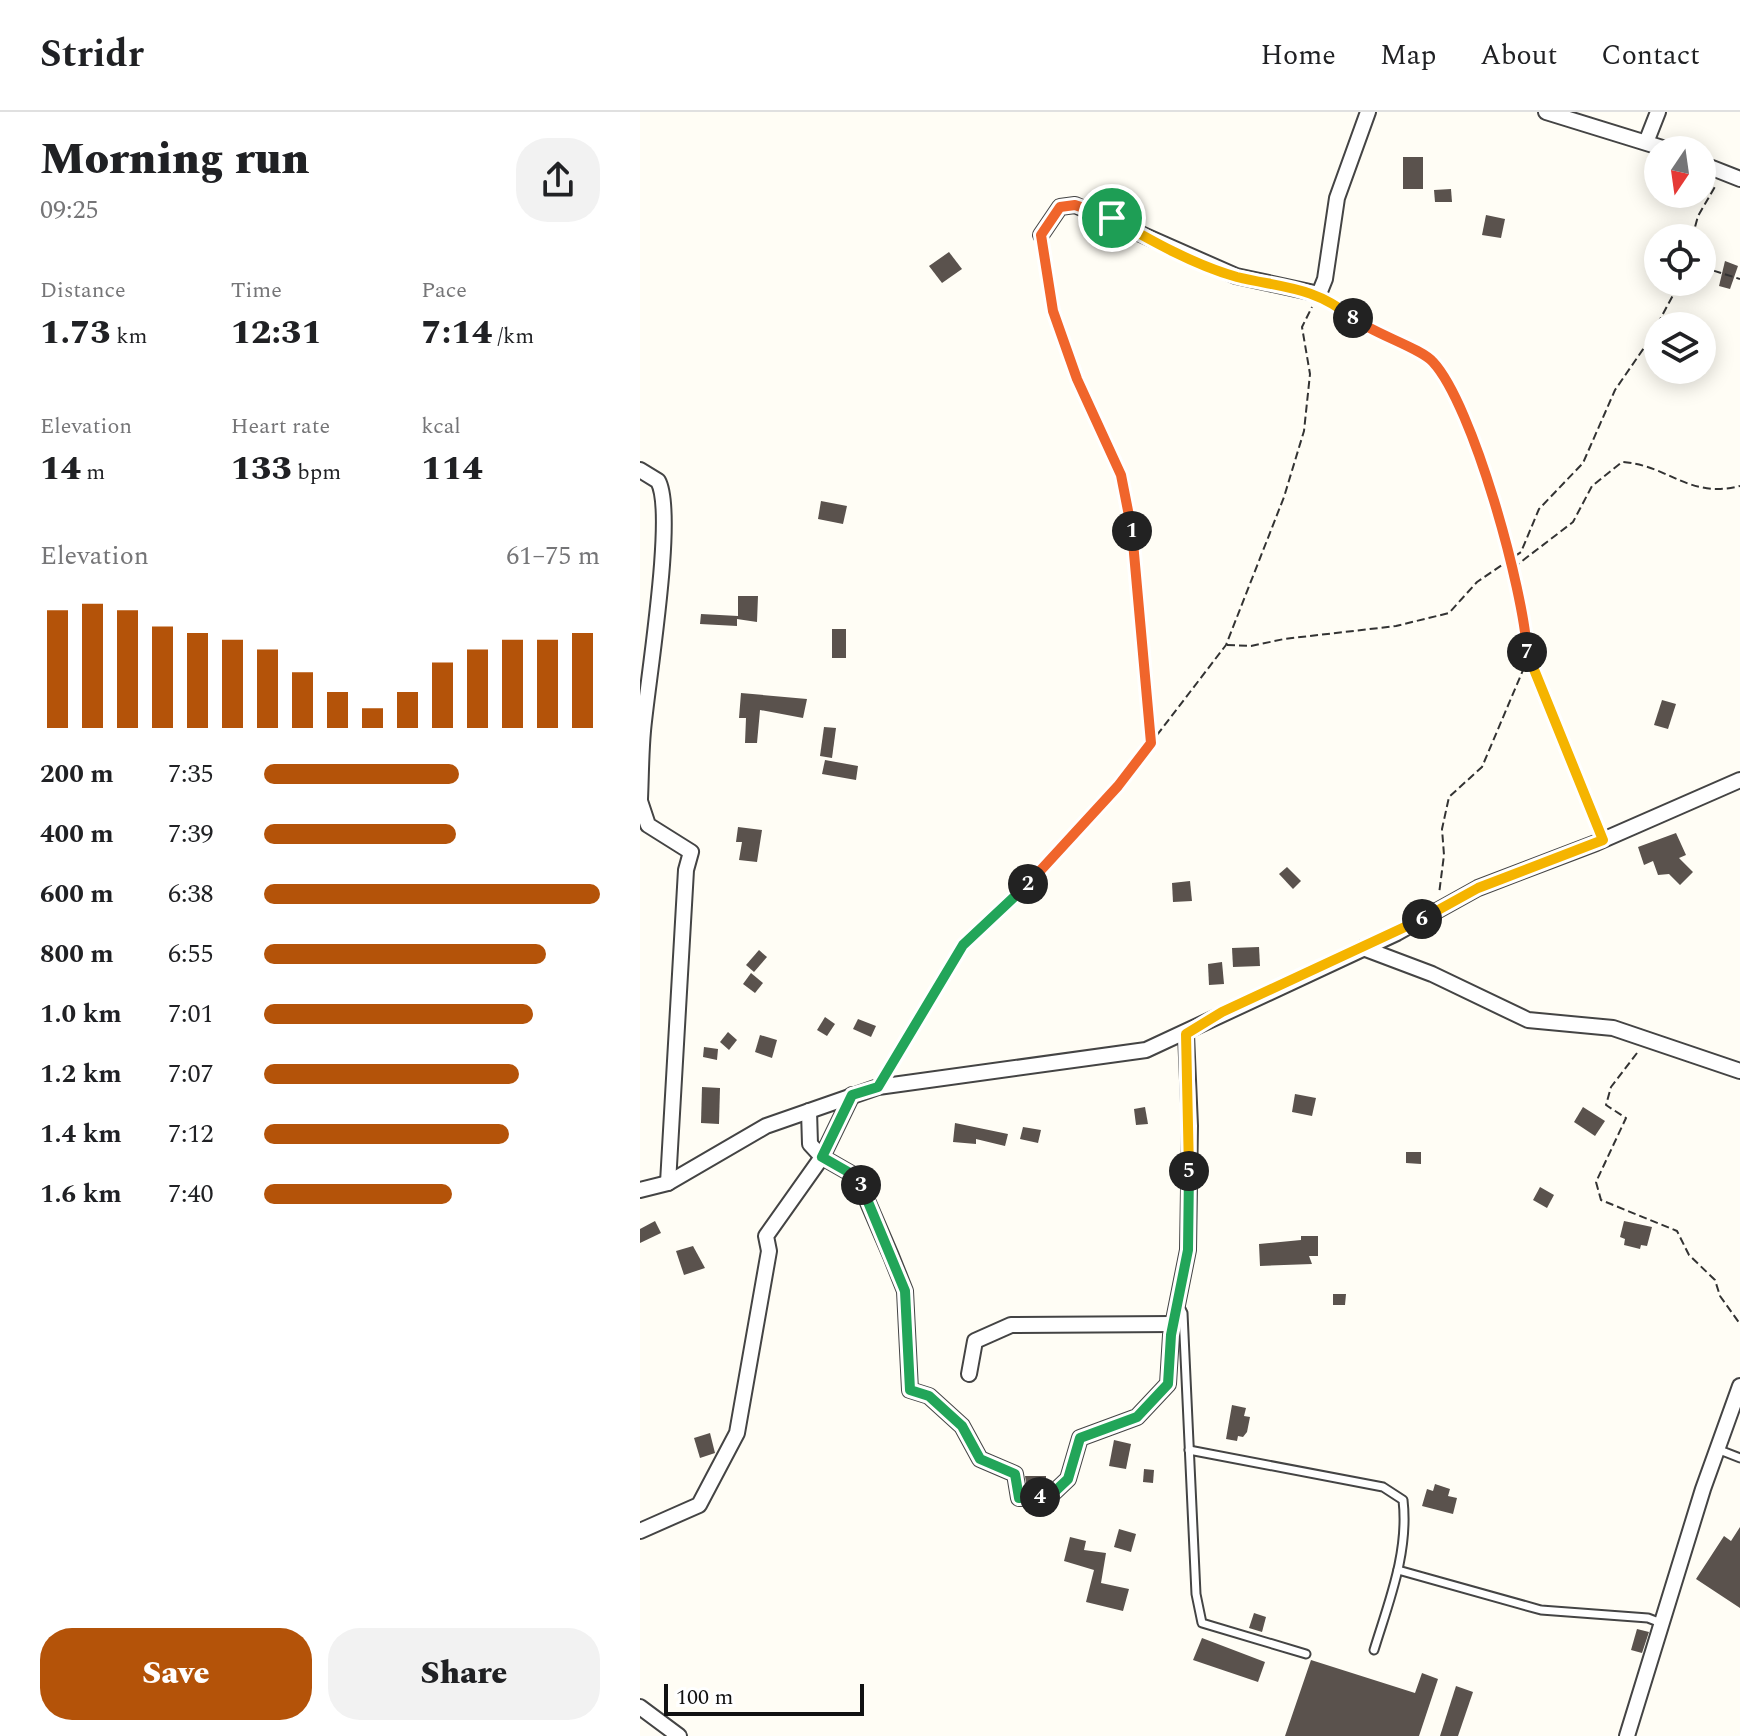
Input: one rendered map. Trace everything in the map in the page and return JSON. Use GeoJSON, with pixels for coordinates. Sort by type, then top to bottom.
{"type":"FeatureCollection","features":[{"type":"Feature","properties":{"kind":"street"},"geometry":{"type":"LineString","coordinates":[[1041,235],[1060,207],[1075,205],[1236,276],[1319,294],[1325,279],[1337,198],[1368,112]]}},
{"type":"Feature","properties":{"kind":"street"},"geometry":{"type":"LineString","coordinates":[[1546,112],[1644,139]]}},
{"type":"Feature","properties":{"kind":"street"},"geometry":{"type":"LineString","coordinates":[[1649,136],[1658,112]]}},
{"type":"Feature","properties":{"kind":"street"},"geometry":{"type":"LineString","coordinates":[[1716,169],[1740,179]]}},
{"type":"Feature","properties":{"kind":"street"},"geometry":{"type":"LineString","coordinates":[[640,470],[658,481],[663,505],[661,575],[643,732],[640,800],[648,825],[691,852],[686,870],[668,1183]]}},
{"type":"Feature","properties":{"kind":"street"},"geometry":{"type":"LineString","coordinates":[[640,1190],[668,1183],[766,1126],[878,1087],[1146,1050],[1186,1034],[1222,1012],[1363,948],[1478,888],[1603,840],[1740,780]]}},
{"type":"Feature","properties":{"kind":"street"},"geometry":{"type":"LineString","coordinates":[[1363,948],[1432,974],[1528,1020],[1613,1028],[1740,1071]]}},
{"type":"Feature","properties":{"kind":"street"},"geometry":{"type":"LineString","coordinates":[[809,1111],[810,1144],[822,1157],[857,1177],[905,1291],[910,1390],[929,1396],[962,1426],[980,1459],[1015,1474],[1019,1498],[1049,1497],[1068,1479],[1080,1438],[1125,1423],[1157,1400],[1168,1384],[1173,1324],[1188,1250],[1190,1126],[1186,1034]]}},
{"type":"Feature","properties":{"kind":"street"},"geometry":{"type":"LineString","coordinates":[[640,1531],[699,1505],[737,1433],[769,1251],[766,1236],[822,1157],[852,1095]]}},
{"type":"Feature","properties":{"kind":"street"},"geometry":{"type":"LineString","coordinates":[[969,1374],[975,1341],[1011,1325],[1173,1324]]}},
{"type":"Feature","properties":{"kind":"street"},"geometry":{"type":"LineString","coordinates":[[1627,1736],[1717,1449],[1740,1386]]}},
{"type":"Feature","properties":{"kind":"street"},"geometry":{"type":"LineString","coordinates":[[640,1707],[679,1736]]}},
{"type":"Feature","properties":{"kind":"lane"},"geometry":{"type":"LineString","coordinates":[[1178,1304],[1183,1313],[1196,1594],[1202,1623],[1306,1654]]}},
{"type":"Feature","properties":{"kind":"lane"},"geometry":{"type":"LineString","coordinates":[[1717,1449],[1740,1458]]}},
{"type":"Feature","properties":{"kind":"lane"},"geometry":{"type":"LineString","coordinates":[[1189,1450],[1383,1487],[1403,1500],[1406,1523],[1398,1570],[1374,1650]]}},
{"type":"Feature","properties":{"kind":"lane"},"geometry":{"type":"LineString","coordinates":[[1398,1570],[1541,1610],[1648,1618],[1661,1623]]}},
{"type":"Feature","properties":{"kind":"path"},"geometry":{"type":"LineString","coordinates":[[1696,224],[1724,172]]}},
{"type":"Feature","properties":{"kind":"path"},"geometry":{"type":"LineString","coordinates":[[1041,235],[1053,311],[1077,379],[1121,475],[1135,547],[1151,743]]}},
{"type":"Feature","properties":{"kind":"path"},"geometry":{"type":"LineString","coordinates":[[1716,271],[1740,279]]}},
{"type":"Feature","properties":{"kind":"path"},"geometry":{"type":"LineString","coordinates":[[878,1087],[963,945],[1041,872],[1151,743],[1226,645],[1284,497],[1304,431],[1310,374],[1302,327],[1319,294],[1372,332],[1431,359],[1450,384],[1493,501],[1510,559],[1527,655],[1559,725],[1603,840]]}},
{"type":"Feature","properties":{"kind":"path"},"geometry":{"type":"LineString","coordinates":[[1226,645],[1251,646],[1284,639],[1396,626],[1449,613],[1477,582],[1521,552],[1539,509],[1583,463],[1615,390],[1648,342],[1673,296]]}},
{"type":"Feature","properties":{"kind":"path"},"geometry":{"type":"LineString","coordinates":[[1512,568],[1573,522],[1592,486],[1622,462],[1637,463],[1700,490],[1740,486]]}},
{"type":"Feature","properties":{"kind":"path"},"geometry":{"type":"LineString","coordinates":[[1436,911],[1443,875],[1442,829],[1449,797],[1482,767],[1527,655]]}},
{"type":"Feature","properties":{"kind":"path"},"geometry":{"type":"LineString","coordinates":[[1648,1039],[1611,1087],[1606,1105],[1626,1118],[1596,1182],[1601,1200],[1677,1231],[1689,1255],[1715,1280],[1720,1296],[1740,1324]]}},
{"type":"Feature","properties":{"kind":"building"},"geometry":{"type":"Polygon","coordinates":[[[1403,157],[1423,157],[1423,189],[1403,189],[1403,157]]]}},
{"type":"Feature","properties":{"kind":"building"},"geometry":{"type":"Polygon","coordinates":[[[1451,189],[1452,202],[1435,202],[1434,190],[1451,189]]]}},
{"type":"Feature","properties":{"kind":"building"},"geometry":{"type":"Polygon","coordinates":[[[1486,215],[1505,219],[1501,238],[1482,235],[1486,215]]]}},
{"type":"Feature","properties":{"kind":"building"},"geometry":{"type":"Polygon","coordinates":[[[949,252],[962,269],[942,283],[929,266],[949,252]]]}},
{"type":"Feature","properties":{"kind":"building"},"geometry":{"type":"Polygon","coordinates":[[[1725,261],[1738,266],[1730,289],[1719,286],[1725,261]]]}},
{"type":"Feature","properties":{"kind":"building"},"geometry":{"type":"Polygon","coordinates":[[[821,501],[847,506],[843,524],[818,519],[821,501]]]}},
{"type":"Feature","properties":{"kind":"building"},"geometry":{"type":"Polygon","coordinates":[[[738,596],[758,596],[757,622],[737,619],[737,626],[700,624],[701,614],[738,616],[738,596]]]}},
{"type":"Feature","properties":{"kind":"building"},"geometry":{"type":"Polygon","coordinates":[[[832,629],[846,629],[846,658],[832,658],[832,629]]]}},
{"type":"Feature","properties":{"kind":"building"},"geometry":{"type":"Polygon","coordinates":[[[741,693],[807,699],[803,718],[760,710],[757,743],[745,743],[746,718],[739,718],[741,693]]]}},
{"type":"Feature","properties":{"kind":"building"},"geometry":{"type":"Polygon","coordinates":[[[1662,700],[1676,704],[1668,729],[1654,725],[1662,700]]]}},
{"type":"Feature","properties":{"kind":"building"},"geometry":{"type":"Polygon","coordinates":[[[824,727],[836,728],[832,758],[820,756],[824,727]]]}},
{"type":"Feature","properties":{"kind":"building"},"geometry":{"type":"Polygon","coordinates":[[[825,760],[858,766],[856,780],[822,774],[825,760]]]}},
{"type":"Feature","properties":{"kind":"building"},"geometry":{"type":"Polygon","coordinates":[[[738,827],[762,830],[757,862],[739,860],[742,842],[736,842],[738,827]]]}},
{"type":"Feature","properties":{"kind":"building"},"geometry":{"type":"Polygon","coordinates":[[[1676,833],[1686,855],[1679,858],[1693,872],[1680,885],[1669,874],[1658,875],[1653,861],[1644,865],[1638,847],[1676,833]]]}},
{"type":"Feature","properties":{"kind":"building"},"geometry":{"type":"Polygon","coordinates":[[[1287,867],[1301,881],[1293,889],[1279,874],[1287,867]]]}},
{"type":"Feature","properties":{"kind":"building"},"geometry":{"type":"Polygon","coordinates":[[[1190,881],[1192,901],[1173,902],[1172,883],[1190,881]]]}},
{"type":"Feature","properties":{"kind":"building"},"geometry":{"type":"Polygon","coordinates":[[[1259,947],[1260,966],[1233,967],[1232,948],[1259,947]]]}},
{"type":"Feature","properties":{"kind":"building"},"geometry":{"type":"Polygon","coordinates":[[[759,950],[767,957],[754,972],[746,965],[759,950]]]}},
{"type":"Feature","properties":{"kind":"building"},"geometry":{"type":"Polygon","coordinates":[[[1222,962],[1224,984],[1209,985],[1208,964],[1222,962]]]}},
{"type":"Feature","properties":{"kind":"building"},"geometry":{"type":"Polygon","coordinates":[[[751,973],[763,983],[755,993],[743,984],[751,973]]]}},
{"type":"Feature","properties":{"kind":"building"},"geometry":{"type":"Polygon","coordinates":[[[825,1017],[835,1024],[827,1036],[817,1030],[825,1017]]]}},
{"type":"Feature","properties":{"kind":"building"},"geometry":{"type":"Polygon","coordinates":[[[858,1019],[876,1026],[871,1037],[853,1029],[858,1019]]]}},
{"type":"Feature","properties":{"kind":"building"},"geometry":{"type":"Polygon","coordinates":[[[728,1032],[737,1040],[729,1050],[720,1042],[728,1032]]]}},
{"type":"Feature","properties":{"kind":"building"},"geometry":{"type":"Polygon","coordinates":[[[760,1035],[777,1040],[772,1058],[755,1052],[760,1035]]]}},
{"type":"Feature","properties":{"kind":"building"},"geometry":{"type":"Polygon","coordinates":[[[704,1047],[718,1049],[717,1060],[703,1057],[704,1047]]]}},
{"type":"Feature","properties":{"kind":"building"},"geometry":{"type":"Polygon","coordinates":[[[702,1087],[720,1088],[719,1124],[701,1123],[702,1087]]]}},
{"type":"Feature","properties":{"kind":"building"},"geometry":{"type":"Polygon","coordinates":[[[1295,1094],[1316,1098],[1312,1116],[1292,1112],[1295,1094]]]}},
{"type":"Feature","properties":{"kind":"building"},"geometry":{"type":"Polygon","coordinates":[[[1145,1107],[1148,1124],[1136,1125],[1134,1109],[1145,1107]]]}},
{"type":"Feature","properties":{"kind":"building"},"geometry":{"type":"Polygon","coordinates":[[[1583,1107],[1605,1121],[1595,1136],[1574,1122],[1583,1107]]]}},
{"type":"Feature","properties":{"kind":"building"},"geometry":{"type":"Polygon","coordinates":[[[955,1123],[1008,1134],[1005,1146],[976,1139],[976,1144],[953,1142],[955,1123]]]}},
{"type":"Feature","properties":{"kind":"building"},"geometry":{"type":"Polygon","coordinates":[[[1023,1127],[1041,1130],[1038,1143],[1020,1139],[1023,1127]]]}},
{"type":"Feature","properties":{"kind":"building"},"geometry":{"type":"Polygon","coordinates":[[[1406,1152],[1421,1152],[1421,1164],[1406,1163],[1406,1152]]]}},
{"type":"Feature","properties":{"kind":"building"},"geometry":{"type":"Polygon","coordinates":[[[1540,1187],[1554,1195],[1547,1208],[1533,1200],[1540,1187]]]}},
{"type":"Feature","properties":{"kind":"building"},"geometry":{"type":"Polygon","coordinates":[[[655,1221],[661,1233],[640,1243],[640,1229],[655,1221]]]}},
{"type":"Feature","properties":{"kind":"building"},"geometry":{"type":"Polygon","coordinates":[[[1624,1221],[1652,1227],[1647,1246],[1641,1245],[1640,1249],[1624,1245],[1625,1239],[1620,1237],[1624,1221]]]}},
{"type":"Feature","properties":{"kind":"building"},"geometry":{"type":"Polygon","coordinates":[[[1301,1236],[1318,1236],[1318,1256],[1309,1256],[1312,1264],[1260,1266],[1259,1244],[1301,1240],[1301,1236]]]}},
{"type":"Feature","properties":{"kind":"building"},"geometry":{"type":"Polygon","coordinates":[[[693,1246],[705,1268],[684,1275],[676,1251],[693,1246]]]}},
{"type":"Feature","properties":{"kind":"building"},"geometry":{"type":"Polygon","coordinates":[[[1333,1294],[1346,1294],[1345,1305],[1333,1305],[1333,1294]]]}},
{"type":"Feature","properties":{"kind":"building"},"geometry":{"type":"Polygon","coordinates":[[[1232,1405],[1246,1408],[1244,1416],[1250,1417],[1247,1432],[1243,1437],[1238,1436],[1237,1441],[1226,1439],[1232,1405]]]}},
{"type":"Feature","properties":{"kind":"building"},"geometry":{"type":"Polygon","coordinates":[[[710,1433],[715,1453],[700,1458],[694,1438],[710,1433]]]}},
{"type":"Feature","properties":{"kind":"building"},"geometry":{"type":"Polygon","coordinates":[[[1114,1440],[1131,1444],[1126,1469],[1109,1466],[1114,1440]]]}},
{"type":"Feature","properties":{"kind":"building"},"geometry":{"type":"Polygon","coordinates":[[[1144,1469],[1154,1470],[1153,1483],[1143,1482],[1144,1469]]]}},
{"type":"Feature","properties":{"kind":"building"},"geometry":{"type":"Polygon","coordinates":[[[1025,1476],[1046,1476],[1046,1486],[1027,1488],[1025,1476]]]}},
{"type":"Feature","properties":{"kind":"building"},"geometry":{"type":"Polygon","coordinates":[[[1435,1484],[1450,1489],[1448,1496],[1457,1498],[1453,1514],[1422,1506],[1427,1489],[1433,1491],[1435,1484]]]}},
{"type":"Feature","properties":{"kind":"building"},"geometry":{"type":"Polygon","coordinates":[[[1740,1527],[1740,1608],[1696,1579],[1724,1536],[1731,1541],[1740,1527]]]}},
{"type":"Feature","properties":{"kind":"building"},"geometry":{"type":"Polygon","coordinates":[[[1119,1529],[1136,1534],[1131,1552],[1114,1547],[1119,1529]]]}},
{"type":"Feature","properties":{"kind":"building"},"geometry":{"type":"Polygon","coordinates":[[[1070,1537],[1086,1541],[1084,1550],[1106,1553],[1101,1583],[1129,1589],[1123,1611],[1086,1602],[1094,1570],[1064,1561],[1070,1537]]]}},
{"type":"Feature","properties":{"kind":"building"},"geometry":{"type":"Polygon","coordinates":[[[1254,1613],[1266,1617],[1262,1632],[1249,1628],[1254,1613]]]}},
{"type":"Feature","properties":{"kind":"building"},"geometry":{"type":"Polygon","coordinates":[[[1637,1629],[1649,1632],[1642,1653],[1631,1650],[1637,1629]]]}},
{"type":"Feature","properties":{"kind":"building"},"geometry":{"type":"Polygon","coordinates":[[[1202,1638],[1265,1662],[1258,1682],[1193,1660],[1202,1638]]]}},
{"type":"Feature","properties":{"kind":"building"},"geometry":{"type":"Polygon","coordinates":[[[1311,1660],[1415,1693],[1422,1673],[1438,1679],[1419,1736],[1285,1736],[1311,1660]]]}},
{"type":"Feature","properties":{"kind":"building"},"geometry":{"type":"Polygon","coordinates":[[[1456,1686],[1473,1692],[1458,1736],[1440,1736],[1456,1686]]]}},
{"type":"Feature","properties":{"kind":"route"},"geometry":{"type":"LineString","coordinates":[[1075,205],[1112,218],[1148,238],[1236,276],[1281,283],[1319,294],[1372,332],[1431,359],[1450,384],[1479,460],[1516,580],[1527,638],[1527,655],[1559,725],[1603,840],[1478,888],[1397,933],[1222,1012],[1186,1034],[1190,1126],[1188,1250],[1171,1335],[1168,1384],[1157,1400],[1137,1417],[1080,1438],[1068,1479],[1049,1497],[1019,1498],[1015,1474],[1005,1467],[980,1459],[962,1426],[929,1396],[910,1390],[905,1291],[857,1177],[822,1157],[852,1095],[878,1087],[963,945],[1041,872],[1118,786],[1151,743],[1135,547],[1121,475],[1077,379],[1053,311],[1041,235],[1050,217],[1060,207],[1075,205]]}}]}
